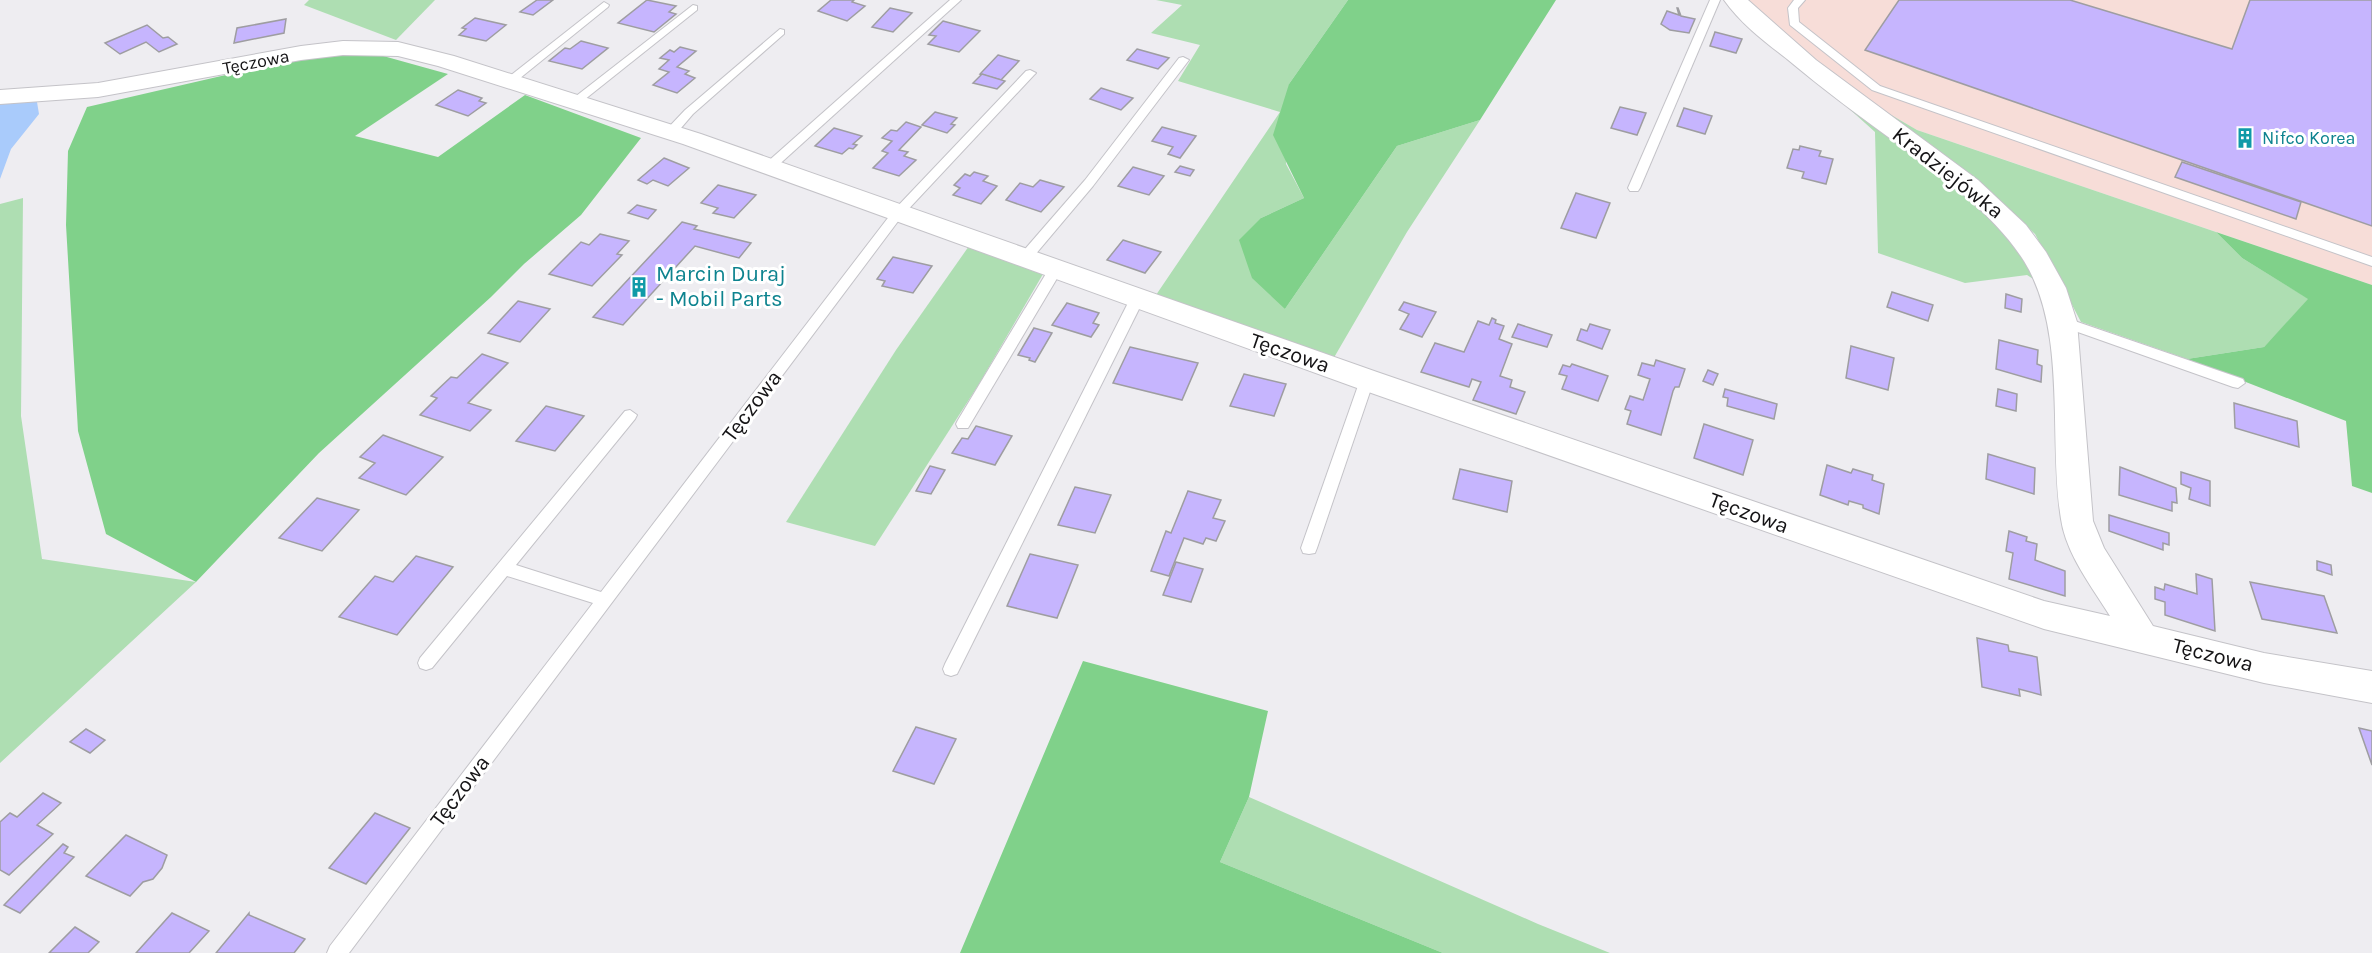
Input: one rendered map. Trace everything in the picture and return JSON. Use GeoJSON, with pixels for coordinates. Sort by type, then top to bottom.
{"type":"FeatureCollection","features":[{"type":"Feature","properties":{"kind":"street","name":"Kradziejówka"},"geometry":{"type":"LineString","coordinates":[[1735,0],[1761,26],[1809,67],[1952,173],[2008,220],[2029,246],[2047,274],[2063,322],[2077,521],[2089,553],[2141,637]]}},
{"type":"Feature","properties":{"kind":"street","name":"Tęczowa"},"geometry":{"type":"LineString","coordinates":[[0,97],[98,90],[301,53],[343,48],[398,49],[446,61],[671,132],[1367,380],[2044,615],[2264,668],[2372,687]]}},
{"type":"Feature","properties":{"kind":"lane"},"geometry":{"type":"LineString","coordinates":[[769,167],[956,0]]}},
{"type":"Feature","properties":{"kind":"lane"},"geometry":{"type":"LineString","coordinates":[[1634,188],[1715,0]]}},
{"type":"Feature","properties":{"kind":"lane"},"geometry":{"type":"LineString","coordinates":[[1800,0],[1793,8],[1794,23],[1876,88],[2372,262]]}},
{"type":"Feature","properties":{"kind":"lane"},"geometry":{"type":"LineString","coordinates":[[510,81],[604,5]]}},
{"type":"Feature","properties":{"kind":"lane"},"geometry":{"type":"LineString","coordinates":[[575,102],[693,8]]}},
{"type":"Feature","properties":{"kind":"lane"},"geometry":{"type":"LineString","coordinates":[[671,132],[689,112],[780,32]]}},
{"type":"Feature","properties":{"kind":"lane"},"geometry":{"type":"LineString","coordinates":[[1024,259],[1089,183],[1183,60]]}},
{"type":"Feature","properties":{"kind":"lane","name":"Tęczowa"},"geometry":{"type":"LineString","coordinates":[[337,953],[898,213],[1030,73]]}},
{"type":"Feature","properties":{"kind":"lane"},"geometry":{"type":"LineString","coordinates":[[963,424],[1055,270]]}},
{"type":"Feature","properties":{"kind":"lane"},"geometry":{"type":"LineString","coordinates":[[951,669],[1137,299]]}},
{"type":"Feature","properties":{"kind":"lane"},"geometry":{"type":"LineString","coordinates":[[2063,322],[2238,383]]}},
{"type":"Feature","properties":{"kind":"lane"},"geometry":{"type":"LineString","coordinates":[[1309,548],[1367,380]]}},
{"type":"Feature","properties":{"kind":"lane"},"geometry":{"type":"LineString","coordinates":[[426,663],[630,415]]}},
{"type":"Feature","properties":{"kind":"lane"},"geometry":{"type":"LineString","coordinates":[[504,568],[605,600]]}},
{"type":"Feature","properties":{"kind":"shaded area","name":"Nifco Korea"},"geometry":{"type":"Polygon","coordinates":[[[1747,0],[2372,0],[2372,285],[1917,130],[1881,109],[1814,61],[1747,0]]]}},
{"type":"Feature","properties":{"kind":"green space"},"geometry":{"type":"Polygon","coordinates":[[[309,0],[435,0],[396,40],[304,5],[309,0]]]}},
{"type":"Feature","properties":{"kind":"green space"},"geometry":{"type":"Polygon","coordinates":[[[1156,0],[1348,0],[1289,84],[1286,164],[1304,198],[1261,218],[1285,309],[1397,146],[1480,120],[1407,232],[1332,361],[1156,295],[1280,112],[1178,81],[1200,45],[1151,33],[1182,5],[1156,0]]]}},
{"type":"Feature","properties":{"kind":"green space"},"geometry":{"type":"Polygon","coordinates":[[[1348,0],[1556,0],[1480,120],[1397,146],[1285,309],[1252,278],[1239,240],[1261,218],[1304,198],[1273,135],[1289,84],[1348,0]]]}},
{"type":"Feature","properties":{"kind":"green space"},"geometry":{"type":"Polygon","coordinates":[[[376,54],[448,74],[355,136],[438,157],[525,95],[641,138],[581,215],[524,264],[491,297],[319,453],[196,582],[106,534],[78,431],[66,225],[68,151],[87,107],[299,58],[376,54]]]}},
{"type":"Feature","properties":{"kind":"green space"},"geometry":{"type":"Polygon","coordinates":[[[1845,105],[1953,180],[2012,234],[2043,285],[2027,275],[1965,283],[1878,253],[1875,132],[1845,105]]]}},
{"type":"Feature","properties":{"kind":"green space"},"geometry":{"type":"Polygon","coordinates":[[[1881,109],[1917,130],[2216,232],[2242,258],[2309,299],[2264,347],[2187,359],[2081,322],[2035,234],[1970,176],[1881,109]]]}},
{"type":"Feature","properties":{"kind":"green space"},"geometry":{"type":"Polygon","coordinates":[[[23,198],[21,416],[42,559],[196,582],[0,763],[0,204],[23,198]]]}},
{"type":"Feature","properties":{"kind":"green space"},"geometry":{"type":"Polygon","coordinates":[[[2216,232],[2372,285],[2372,493],[2352,486],[2346,421],[2187,359],[2264,347],[2308,299],[2242,258],[2216,232]]]}},
{"type":"Feature","properties":{"kind":"green space"},"geometry":{"type":"Polygon","coordinates":[[[969,246],[1043,274],[979,384],[875,546],[786,522],[896,350],[969,246]]]}},
{"type":"Feature","properties":{"kind":"green space"},"geometry":{"type":"Polygon","coordinates":[[[1083,661],[1268,711],[1249,797],[1220,862],[1443,953],[960,953],[1083,661]]]}},
{"type":"Feature","properties":{"kind":"green space"},"geometry":{"type":"Polygon","coordinates":[[[1249,797],[1538,924],[1610,953],[1443,953],[1220,862],[1249,797]]]}},
{"type":"Feature","properties":{"kind":"water"},"geometry":{"type":"Polygon","coordinates":[[[0,102],[37,102],[39,114],[11,149],[0,179],[0,102]]]}},
{"type":"Feature","properties":{"kind":"building"},"geometry":{"type":"Polygon","coordinates":[[[537,0],[553,0],[533,15],[520,12],[537,0]]]}},
{"type":"Feature","properties":{"kind":"building"},"geometry":{"type":"Polygon","coordinates":[[[647,0],[676,6],[669,12],[676,14],[654,32],[618,23],[647,0]]]}},
{"type":"Feature","properties":{"kind":"building"},"geometry":{"type":"Polygon","coordinates":[[[831,0],[854,0],[852,2],[865,6],[847,21],[818,11],[831,0]]]}},
{"type":"Feature","properties":{"kind":"building","name":"Nifco Korea"},"geometry":{"type":"Polygon","coordinates":[[[1899,0],[2070,0],[2232,49],[2250,0],[2372,0],[2372,226],[1865,50],[1899,0]]]}},
{"type":"Feature","properties":{"kind":"building"},"geometry":{"type":"Polygon","coordinates":[[[890,8],[912,13],[893,32],[872,27],[890,8]]]}},
{"type":"Feature","properties":{"kind":"building"},"geometry":{"type":"Polygon","coordinates":[[[1677,8],[1681,16],[1695,19],[1689,33],[1670,30],[1661,24],[1667,11],[1679,15],[1677,8]]]}},
{"type":"Feature","properties":{"kind":"building"},"geometry":{"type":"Polygon","coordinates":[[[475,18],[506,25],[486,41],[459,35],[466,29],[462,28],[475,18]]]}},
{"type":"Feature","properties":{"kind":"building"},"geometry":{"type":"Polygon","coordinates":[[[286,19],[284,33],[234,43],[237,28],[286,19]]]}},
{"type":"Feature","properties":{"kind":"building"},"geometry":{"type":"Polygon","coordinates":[[[943,21],[980,31],[959,52],[928,44],[936,36],[929,35],[943,21]]]}},
{"type":"Feature","properties":{"kind":"building"},"geometry":{"type":"Polygon","coordinates":[[[147,25],[163,38],[168,37],[177,44],[159,52],[146,42],[120,54],[105,43],[147,25]]]}},
{"type":"Feature","properties":{"kind":"building"},"geometry":{"type":"Polygon","coordinates":[[[1715,32],[1742,39],[1736,53],[1710,46],[1715,32]]]}},
{"type":"Feature","properties":{"kind":"building"},"geometry":{"type":"Polygon","coordinates":[[[581,41],[608,48],[582,69],[549,61],[565,48],[570,49],[581,41]]]}},
{"type":"Feature","properties":{"kind":"building"},"geometry":{"type":"Polygon","coordinates":[[[680,47],[696,51],[677,67],[689,71],[685,74],[695,78],[677,93],[653,85],[669,72],[659,69],[669,60],[660,58],[670,50],[674,52],[680,47]]]}},
{"type":"Feature","properties":{"kind":"building"},"geometry":{"type":"Polygon","coordinates":[[[1137,49],[1169,58],[1158,69],[1127,60],[1137,49]]]}},
{"type":"Feature","properties":{"kind":"building"},"geometry":{"type":"Polygon","coordinates":[[[998,55],[1019,61],[1001,80],[980,74],[998,55]]]}},
{"type":"Feature","properties":{"kind":"building"},"geometry":{"type":"Polygon","coordinates":[[[982,74],[1005,81],[997,89],[973,83],[982,74]]]}},
{"type":"Feature","properties":{"kind":"building"},"geometry":{"type":"Polygon","coordinates":[[[1101,88],[1133,98],[1121,110],[1090,99],[1101,88]]]}},
{"type":"Feature","properties":{"kind":"building"},"geometry":{"type":"Polygon","coordinates":[[[458,90],[482,98],[479,101],[486,103],[468,116],[436,105],[458,90]]]}},
{"type":"Feature","properties":{"kind":"building"},"geometry":{"type":"Polygon","coordinates":[[[1620,107],[1646,113],[1637,135],[1611,128],[1620,107]]]}},
{"type":"Feature","properties":{"kind":"building"},"geometry":{"type":"Polygon","coordinates":[[[1684,108],[1712,116],[1705,134],[1677,126],[1684,108]]]}},
{"type":"Feature","properties":{"kind":"building"},"geometry":{"type":"Polygon","coordinates":[[[935,112],[957,118],[951,124],[955,125],[947,133],[922,125],[935,112]]]}},
{"type":"Feature","properties":{"kind":"building"},"geometry":{"type":"Polygon","coordinates":[[[906,122],[921,127],[899,150],[908,152],[904,156],[916,160],[899,176],[873,168],[888,153],[882,151],[892,141],[882,138],[891,130],[897,131],[906,122]]]}},
{"type":"Feature","properties":{"kind":"building"},"geometry":{"type":"Polygon","coordinates":[[[1162,127],[1196,136],[1180,158],[1168,154],[1173,147],[1152,141],[1162,127]]]}},
{"type":"Feature","properties":{"kind":"building"},"geometry":{"type":"Polygon","coordinates":[[[834,128],[862,136],[853,144],[857,145],[853,149],[849,148],[842,154],[815,146],[834,128]]]}},
{"type":"Feature","properties":{"kind":"building"},"geometry":{"type":"Polygon","coordinates":[[[1800,146],[1821,151],[1819,156],[1833,159],[1826,184],[1802,178],[1804,172],[1787,168],[1793,149],[1799,150],[1800,146]]]}},
{"type":"Feature","properties":{"kind":"building"},"geometry":{"type":"Polygon","coordinates":[[[664,158],[689,168],[668,186],[653,180],[647,184],[638,180],[664,158]]]}},
{"type":"Feature","properties":{"kind":"building"},"geometry":{"type":"Polygon","coordinates":[[[2182,162],[2301,202],[2296,219],[2175,177],[2182,162]]]}},
{"type":"Feature","properties":{"kind":"building"},"geometry":{"type":"Polygon","coordinates":[[[1180,166],[1194,170],[1190,176],[1175,172],[1180,166]]]}},
{"type":"Feature","properties":{"kind":"building"},"geometry":{"type":"Polygon","coordinates":[[[1133,167],[1164,176],[1149,195],[1118,186],[1133,167]]]}},
{"type":"Feature","properties":{"kind":"building"},"geometry":{"type":"Polygon","coordinates":[[[974,172],[988,176],[983,181],[997,186],[981,204],[953,195],[960,188],[954,185],[965,174],[970,176],[974,172]]]}},
{"type":"Feature","properties":{"kind":"building"},"geometry":{"type":"Polygon","coordinates":[[[1040,180],[1064,187],[1041,212],[1006,200],[1020,183],[1033,187],[1040,180]]]}},
{"type":"Feature","properties":{"kind":"building"},"geometry":{"type":"Polygon","coordinates":[[[718,185],[756,195],[734,218],[713,213],[718,208],[701,203],[718,185]]]}},
{"type":"Feature","properties":{"kind":"building"},"geometry":{"type":"Polygon","coordinates":[[[1576,193],[1610,203],[1596,238],[1561,228],[1576,193]]]}},
{"type":"Feature","properties":{"kind":"building"},"geometry":{"type":"Polygon","coordinates":[[[637,205],[656,210],[648,219],[628,213],[637,205]]]}},
{"type":"Feature","properties":{"kind":"building","name":"Marcin Duraj - Mobil Parts"},"geometry":{"type":"Polygon","coordinates":[[[682,222],[697,226],[694,229],[751,243],[739,258],[695,246],[623,325],[593,317],[682,222]]]}},
{"type":"Feature","properties":{"kind":"building"},"geometry":{"type":"Polygon","coordinates":[[[600,234],[629,241],[617,254],[622,255],[592,286],[549,274],[581,242],[589,245],[600,234]]]}},
{"type":"Feature","properties":{"kind":"building"},"geometry":{"type":"Polygon","coordinates":[[[1123,240],[1161,252],[1145,273],[1107,260],[1123,240]]]}},
{"type":"Feature","properties":{"kind":"building"},"geometry":{"type":"Polygon","coordinates":[[[893,257],[932,266],[913,293],[882,286],[885,281],[877,279],[893,257]]]}},
{"type":"Feature","properties":{"kind":"building"},"geometry":{"type":"Polygon","coordinates":[[[1892,292],[1933,305],[1928,321],[1887,307],[1892,292]]]}},
{"type":"Feature","properties":{"kind":"building"},"geometry":{"type":"Polygon","coordinates":[[[2006,294],[2022,299],[2021,312],[2005,308],[2006,294]]]}},
{"type":"Feature","properties":{"kind":"building"},"geometry":{"type":"Polygon","coordinates":[[[518,301],[550,309],[520,342],[488,333],[518,301]]]}},
{"type":"Feature","properties":{"kind":"building"},"geometry":{"type":"Polygon","coordinates":[[[1404,302],[1436,312],[1422,337],[1400,329],[1409,314],[1399,310],[1404,302]]]}},
{"type":"Feature","properties":{"kind":"building"},"geometry":{"type":"Polygon","coordinates":[[[1067,303],[1099,313],[1093,323],[1099,325],[1091,337],[1052,325],[1067,303]]]}},
{"type":"Feature","properties":{"kind":"building"},"geometry":{"type":"Polygon","coordinates":[[[1492,318],[1496,320],[1495,323],[1504,326],[1499,339],[1512,344],[1500,376],[1512,380],[1510,387],[1525,392],[1516,414],[1473,400],[1481,382],[1472,379],[1469,387],[1421,372],[1435,343],[1464,352],[1478,321],[1489,325],[1492,318]]]}},
{"type":"Feature","properties":{"kind":"building"},"geometry":{"type":"Polygon","coordinates":[[[1518,324],[1552,335],[1547,347],[1512,337],[1518,324]]]}},
{"type":"Feature","properties":{"kind":"building"},"geometry":{"type":"Polygon","coordinates":[[[1590,324],[1610,330],[1602,349],[1577,340],[1581,329],[1587,331],[1590,324]]]}},
{"type":"Feature","properties":{"kind":"building"},"geometry":{"type":"Polygon","coordinates":[[[1034,328],[1052,333],[1035,362],[1018,355],[1034,328]]]}},
{"type":"Feature","properties":{"kind":"building"},"geometry":{"type":"Polygon","coordinates":[[[1999,340],[2038,350],[2037,364],[2042,366],[2041,382],[1996,369],[1999,340]]]}},
{"type":"Feature","properties":{"kind":"building"},"geometry":{"type":"Polygon","coordinates":[[[1851,346],[1894,358],[1888,390],[1846,378],[1851,346]]]}},
{"type":"Feature","properties":{"kind":"building"},"geometry":{"type":"Polygon","coordinates":[[[1130,347],[1198,363],[1182,400],[1113,383],[1130,347]]]}},
{"type":"Feature","properties":{"kind":"building"},"geometry":{"type":"Polygon","coordinates":[[[482,354],[508,363],[468,403],[491,410],[470,431],[420,415],[437,398],[431,396],[451,377],[457,378],[482,354]]]}},
{"type":"Feature","properties":{"kind":"building"},"geometry":{"type":"Polygon","coordinates":[[[1656,360],[1685,369],[1679,387],[1675,387],[1673,391],[1661,435],[1627,424],[1631,411],[1625,409],[1630,396],[1643,400],[1650,379],[1638,375],[1642,363],[1654,366],[1656,360]]]}},
{"type":"Feature","properties":{"kind":"building"},"geometry":{"type":"Polygon","coordinates":[[[1572,364],[1608,376],[1598,401],[1562,389],[1567,376],[1559,374],[1563,365],[1570,367],[1572,364]]]}},
{"type":"Feature","properties":{"kind":"building"},"geometry":{"type":"Polygon","coordinates":[[[1708,370],[1718,374],[1713,385],[1703,381],[1708,370]]]}},
{"type":"Feature","properties":{"kind":"building"},"geometry":{"type":"Polygon","coordinates":[[[1244,374],[1286,384],[1274,416],[1230,406],[1244,374]]]}},
{"type":"Feature","properties":{"kind":"building"},"geometry":{"type":"Polygon","coordinates":[[[1725,389],[1777,404],[1774,419],[1727,406],[1728,398],[1723,397],[1725,389]]]}},
{"type":"Feature","properties":{"kind":"building"},"geometry":{"type":"Polygon","coordinates":[[[1998,389],[2017,394],[2016,411],[1996,406],[1998,389]]]}},
{"type":"Feature","properties":{"kind":"building"},"geometry":{"type":"Polygon","coordinates":[[[2234,403],[2297,421],[2299,447],[2235,428],[2234,403]]]}},
{"type":"Feature","properties":{"kind":"building"},"geometry":{"type":"Polygon","coordinates":[[[546,406],[584,416],[555,451],[516,441],[546,406]]]}},
{"type":"Feature","properties":{"kind":"building"},"geometry":{"type":"Polygon","coordinates":[[[1704,424],[1753,440],[1743,475],[1694,458],[1704,424]]]}},
{"type":"Feature","properties":{"kind":"building"},"geometry":{"type":"Polygon","coordinates":[[[976,426],[1012,436],[995,465],[952,453],[962,438],[968,439],[976,426]]]}},
{"type":"Feature","properties":{"kind":"building"},"geometry":{"type":"Polygon","coordinates":[[[383,435],[443,457],[406,495],[359,478],[375,463],[360,457],[383,435]]]}},
{"type":"Feature","properties":{"kind":"building"},"geometry":{"type":"Polygon","coordinates":[[[1988,454],[2035,468],[2034,494],[1986,479],[1988,454]]]}},
{"type":"Feature","properties":{"kind":"building"},"geometry":{"type":"Polygon","coordinates":[[[1827,465],[1851,473],[1853,469],[1873,475],[1872,480],[1884,484],[1879,514],[1863,508],[1863,505],[1849,501],[1848,505],[1820,495],[1827,465]]]}},
{"type":"Feature","properties":{"kind":"building"},"geometry":{"type":"Polygon","coordinates":[[[930,466],[945,470],[931,494],[916,491],[930,466]]]}},
{"type":"Feature","properties":{"kind":"building"},"geometry":{"type":"Polygon","coordinates":[[[2120,467],[2176,488],[2177,503],[2172,502],[2172,511],[2119,495],[2120,467]]]}},
{"type":"Feature","properties":{"kind":"building"},"geometry":{"type":"Polygon","coordinates":[[[1460,469],[1512,481],[1507,512],[1453,499],[1460,469]]]}},
{"type":"Feature","properties":{"kind":"building"},"geometry":{"type":"Polygon","coordinates":[[[2181,472],[2210,481],[2210,506],[2189,499],[2191,488],[2181,484],[2181,472]]]}},
{"type":"Feature","properties":{"kind":"building"},"geometry":{"type":"Polygon","coordinates":[[[1075,487],[1111,495],[1095,533],[1058,525],[1075,487]]]}},
{"type":"Feature","properties":{"kind":"building"},"geometry":{"type":"Polygon","coordinates":[[[1188,491],[1221,500],[1213,518],[1225,521],[1216,541],[1206,538],[1203,544],[1184,538],[1169,576],[1151,571],[1166,531],[1171,533],[1188,491]]]}},
{"type":"Feature","properties":{"kind":"building"},"geometry":{"type":"Polygon","coordinates":[[[317,498],[359,510],[322,551],[279,538],[317,498]]]}},
{"type":"Feature","properties":{"kind":"building"},"geometry":{"type":"Polygon","coordinates":[[[2109,515],[2169,533],[2169,545],[2163,543],[2163,550],[2109,531],[2109,515]]]}},
{"type":"Feature","properties":{"kind":"building"},"geometry":{"type":"Polygon","coordinates":[[[2009,531],[2027,537],[2026,541],[2037,544],[2035,560],[2065,571],[2065,596],[2009,579],[2013,553],[2006,551],[2009,531]]]}},
{"type":"Feature","properties":{"kind":"building"},"geometry":{"type":"Polygon","coordinates":[[[1030,554],[1078,565],[1057,618],[1007,606],[1030,554]]]}},
{"type":"Feature","properties":{"kind":"building"},"geometry":{"type":"Polygon","coordinates":[[[416,556],[453,567],[397,635],[339,617],[375,576],[393,582],[416,556]]]}},
{"type":"Feature","properties":{"kind":"building"},"geometry":{"type":"Polygon","coordinates":[[[2317,561],[2331,565],[2332,575],[2317,570],[2317,561]]]}},
{"type":"Feature","properties":{"kind":"building"},"geometry":{"type":"Polygon","coordinates":[[[1176,562],[1203,569],[1191,602],[1163,595],[1176,562]]]}},
{"type":"Feature","properties":{"kind":"building"},"geometry":{"type":"Polygon","coordinates":[[[2196,574],[2212,579],[2215,631],[2165,615],[2165,602],[2155,599],[2155,587],[2164,590],[2165,584],[2197,594],[2196,574]]]}},
{"type":"Feature","properties":{"kind":"building"},"geometry":{"type":"Polygon","coordinates":[[[2250,582],[2324,596],[2337,633],[2262,619],[2250,582]]]}},
{"type":"Feature","properties":{"kind":"building"},"geometry":{"type":"Polygon","coordinates":[[[1977,638],[2008,645],[2009,651],[2037,657],[2041,695],[2019,689],[2020,696],[1982,687],[1977,638]]]}},
{"type":"Feature","properties":{"kind":"building"},"geometry":{"type":"Polygon","coordinates":[[[916,727],[956,739],[934,784],[893,771],[916,727]]]}},
{"type":"Feature","properties":{"kind":"building"},"geometry":{"type":"Polygon","coordinates":[[[2359,728],[2372,731],[2372,765],[2359,728]]]}},
{"type":"Feature","properties":{"kind":"building"},"geometry":{"type":"Polygon","coordinates":[[[86,729],[105,740],[90,753],[70,742],[86,729]]]}},
{"type":"Feature","properties":{"kind":"building"},"geometry":{"type":"Polygon","coordinates":[[[43,793],[61,803],[37,825],[53,834],[9,875],[0,870],[0,822],[10,813],[17,817],[43,793]]]}},
{"type":"Feature","properties":{"kind":"building"},"geometry":{"type":"Polygon","coordinates":[[[375,813],[410,828],[366,884],[329,868],[375,813]]]}},
{"type":"Feature","properties":{"kind":"building"},"geometry":{"type":"Polygon","coordinates":[[[126,835],[167,855],[162,868],[153,879],[143,882],[130,896],[86,876],[126,835]]]}},
{"type":"Feature","properties":{"kind":"building"},"geometry":{"type":"Polygon","coordinates":[[[63,844],[68,847],[64,853],[74,857],[20,913],[4,905],[63,844]]]}},
{"type":"Feature","properties":{"kind":"building"},"geometry":{"type":"Polygon","coordinates":[[[172,913],[209,931],[189,953],[136,953],[172,913]]]}},
{"type":"Feature","properties":{"kind":"building"},"geometry":{"type":"Polygon","coordinates":[[[249,913],[249,915],[305,939],[294,953],[216,953],[249,913]]]}},
{"type":"Feature","properties":{"kind":"building"},"geometry":{"type":"Polygon","coordinates":[[[75,927],[99,942],[88,953],[49,953],[75,927]]]}},
{"type":"Feature","properties":{"kind":"place","name":"Nifco Korea"},"geometry":{"type":"Point","coordinates":[2245,138]}},
{"type":"Feature","properties":{"kind":"place","name":"Marcin Duraj - Mobil Parts"},"geometry":{"type":"Point","coordinates":[639,287]}}]}
